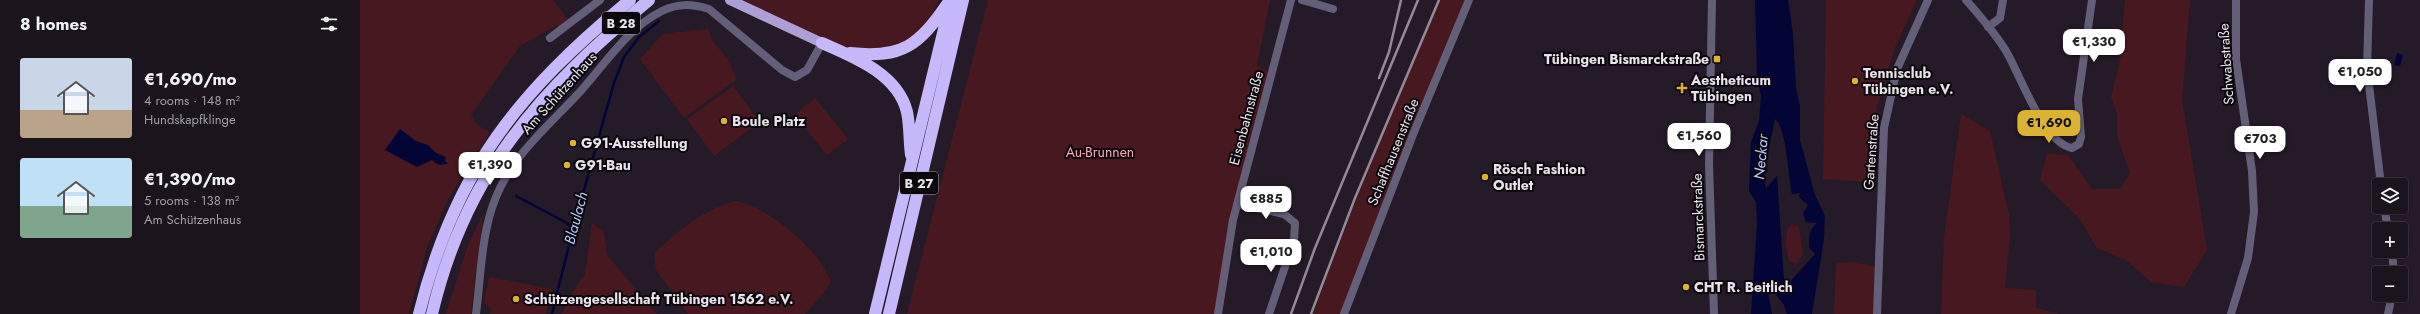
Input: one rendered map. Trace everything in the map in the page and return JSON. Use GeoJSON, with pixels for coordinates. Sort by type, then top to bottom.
{"type":"FeatureCollection","features":[{"type":"Feature","properties":{"kind":"highway","name":"B 28"},"geometry":{"type":"LineString","coordinates":[[419,314],[434,258],[451,214],[497,134],[526,98],[565,56],[630,0]]}},
{"type":"Feature","properties":{"kind":"highway","name":"B 28"},"geometry":{"type":"LineString","coordinates":[[432,314],[447,260],[463,219],[507,142],[534,107],[564,74],[649,0]]}},
{"type":"Feature","properties":{"kind":"highway"},"geometry":{"type":"LineString","coordinates":[[845,52],[874,56],[900,51],[925,35],[950,0]]}},
{"type":"Feature","properties":{"kind":"highway","name":"B 27"},"geometry":{"type":"LineString","coordinates":[[875,314],[913,162],[950,0]]}},
{"type":"Feature","properties":{"kind":"highway","name":"B 27"},"geometry":{"type":"LineString","coordinates":[[889,314],[963,0]]}},
{"type":"Feature","properties":{"kind":"highway"},"geometry":{"type":"LineString","coordinates":[[822,43],[845,52],[879,73],[898,92],[907,115],[913,162]]}},
{"type":"Feature","properties":{"kind":"main road"},"geometry":{"type":"LineString","coordinates":[[730,0],[822,43]]}},
{"type":"Feature","properties":{"kind":"street","name":"Eisenbahnstraße"},"geometry":{"type":"LineString","coordinates":[[1218,314],[1237,204],[1291,0]]}},
{"type":"Feature","properties":{"kind":"street"},"geometry":{"type":"LineString","coordinates":[[1302,0],[1333,9]]}},
{"type":"Feature","properties":{"kind":"street","name":"Schaffhausenstraße"},"geometry":{"type":"LineString","coordinates":[[1344,314],[1414,132],[1469,0]]}},
{"type":"Feature","properties":{"kind":"street","name":"Bismarckstraße"},"geometry":{"type":"LineString","coordinates":[[1712,0],[1709,164],[1714,314]]}},
{"type":"Feature","properties":{"kind":"street","name":"Gartenstraße"},"geometry":{"type":"LineString","coordinates":[[1877,314],[1884,128],[1897,70],[1928,0]]}},
{"type":"Feature","properties":{"kind":"street"},"geometry":{"type":"LineString","coordinates":[[1966,0],[2007,53],[2026,96],[2037,114],[2065,146],[2075,148],[2079,144],[2081,137],[2078,100],[2092,0]]}},
{"type":"Feature","properties":{"kind":"street"},"geometry":{"type":"LineString","coordinates":[[1988,27],[2000,18],[2003,0]]}},
{"type":"Feature","properties":{"kind":"street","name":"Schwabstraße"},"geometry":{"type":"LineString","coordinates":[[2231,314],[2248,258],[2254,212],[2252,171],[2236,59],[2236,0]]}},
{"type":"Feature","properties":{"kind":"street"},"geometry":{"type":"LineString","coordinates":[[2369,0],[2367,68],[2380,178]]}},
{"type":"Feature","properties":{"kind":"street"},"geometry":{"type":"LineString","coordinates":[[550,38],[596,1]]}},
{"type":"Feature","properties":{"kind":"street","name":"Am Schützenhaus"},"geometry":{"type":"LineString","coordinates":[[476,314],[488,220],[495,198],[506,176],[523,152],[642,24],[672,6],[687,5],[709,9],[782,70],[796,77],[807,70],[822,43]]}},
{"type":"Feature","properties":{"kind":"street"},"geometry":{"type":"LineString","coordinates":[[1237,204],[1284,214],[1295,223],[1294,240],[1269,314]]}},
{"type":"Feature","properties":{"kind":"street"},"geometry":{"type":"LineString","coordinates":[[2388,314],[2391,302]]}},
{"type":"Feature","properties":{"kind":"green space"},"geometry":{"type":"Polygon","coordinates":[[[360,0],[553,0],[571,23],[560,31],[557,25],[520,46],[471,115],[477,125],[490,132],[448,199],[427,247],[409,314],[360,314],[360,0]]]}},
{"type":"Feature","properties":{"kind":"green space"},"geometry":{"type":"Polygon","coordinates":[[[730,0],[939,0],[918,41],[910,46],[845,52],[730,0]]]}},
{"type":"Feature","properties":{"kind":"green space","name":"Au-Brunnen"},"geometry":{"type":"Polygon","coordinates":[[[988,0],[1270,0],[1257,65],[1271,74],[1233,220],[1218,314],[907,314],[988,0]]]}},
{"type":"Feature","properties":{"kind":"green space"},"geometry":{"type":"Polygon","coordinates":[[[1441,0],[1469,0],[1344,314],[1313,314],[1352,210],[1427,27],[1441,0]]]}},
{"type":"Feature","properties":{"kind":"green space","name":"Tennisclub Tübingen e.V."},"geometry":{"type":"Polygon","coordinates":[[[1826,0],[1917,0],[1894,50],[1876,111],[1870,182],[1823,179],[1826,0]]]}},
{"type":"Feature","properties":{"kind":"green space"},"geometry":{"type":"Polygon","coordinates":[[[2125,0],[2190,0],[2182,100],[2207,250],[2184,287],[2151,282],[2126,260],[2097,248],[2079,218],[2040,180],[2047,153],[2068,155],[2092,189],[2120,189],[2130,173],[2117,136],[2117,113],[2111,97],[2120,60],[2125,0]]]}},
{"type":"Feature","properties":{"kind":"green space"},"geometry":{"type":"Polygon","coordinates":[[[708,29],[712,40],[727,58],[737,79],[684,118],[640,59],[663,34],[708,29]]]}},
{"type":"Feature","properties":{"kind":"green space","name":"Boule Platz"},"geometry":{"type":"Polygon","coordinates":[[[733,86],[760,122],[714,156],[687,119],[733,86]]]}},
{"type":"Feature","properties":{"kind":"green space"},"geometry":{"type":"Polygon","coordinates":[[[815,98],[848,139],[827,155],[795,115],[815,98]]]}},
{"type":"Feature","properties":{"kind":"green space"},"geometry":{"type":"Polygon","coordinates":[[[1961,114],[1990,131],[2009,215],[2010,236],[2005,288],[2036,290],[2036,308],[2060,314],[1941,314],[1944,237],[1961,114]]]}},
{"type":"Feature","properties":{"kind":"green space"},"geometry":{"type":"Polygon","coordinates":[[[735,201],[763,212],[791,231],[816,256],[825,269],[831,282],[805,314],[688,314],[656,270],[654,254],[681,229],[712,210],[735,201]]]}},
{"type":"Feature","properties":{"kind":"green space"},"geometry":{"type":"Polygon","coordinates":[[[483,214],[471,314],[446,314],[468,245],[483,214]]]}},
{"type":"Feature","properties":{"kind":"green space"},"geometry":{"type":"Polygon","coordinates":[[[592,223],[604,232],[607,255],[657,314],[562,314],[570,295],[585,274],[592,223]]]}},
{"type":"Feature","properties":{"kind":"green space"},"geometry":{"type":"Polygon","coordinates":[[[1792,224],[1799,227],[1803,255],[1796,264],[1789,261],[1786,247],[1787,229],[1792,224]]]}},
{"type":"Feature","properties":{"kind":"green space"},"geometry":{"type":"Polygon","coordinates":[[[1853,262],[1878,267],[1877,314],[1834,314],[1836,263],[1853,262]]]}},
{"type":"Feature","properties":{"kind":"green space"},"geometry":{"type":"Polygon","coordinates":[[[489,277],[552,289],[546,314],[490,314],[491,309],[484,303],[489,277]]]}},
{"type":"Feature","properties":{"kind":"water","name":"Neckar"},"geometry":{"type":"Polygon","coordinates":[[[1755,0],[1788,0],[1793,34],[1796,88],[1800,106],[1800,140],[1815,195],[1825,216],[1824,239],[1812,314],[1787,314],[1784,305],[1770,287],[1768,293],[1772,314],[1751,314],[1757,224],[1756,202],[1749,191],[1751,142],[1759,121],[1761,96],[1757,77],[1755,0]],[[1775,119],[1764,173],[1766,188],[1777,176],[1784,279],[1787,285],[1815,254],[1809,247],[1809,240],[1811,231],[1817,223],[1806,222],[1803,213],[1808,205],[1799,197],[1800,193],[1792,194],[1785,143],[1779,124],[1775,119]]]}},
{"type":"Feature","properties":{"kind":"water"},"geometry":{"type":"Polygon","coordinates":[[[2397,53],[2403,55],[2400,66],[2394,65],[2397,53]]]}},
{"type":"Feature","properties":{"kind":"water"},"geometry":{"type":"Polygon","coordinates":[[[400,129],[416,141],[428,145],[436,153],[446,157],[443,165],[437,164],[432,160],[417,167],[385,150],[400,129]]]}},
{"type":"Feature","properties":{"kind":"waterway","name":"Blaulach"},"geometry":{"type":"LineString","coordinates":[[552,314],[573,229],[614,83],[624,57],[639,37],[659,21]]}},
{"type":"Feature","properties":{"kind":"waterway"},"geometry":{"type":"LineString","coordinates":[[441,160],[446,163]]}},
{"type":"Feature","properties":{"kind":"waterway"},"geometry":{"type":"LineString","coordinates":[[516,196],[567,223],[573,229]]}},
{"type":"Feature","properties":{"kind":"railway"},"geometry":{"type":"LineString","coordinates":[[1379,78],[1389,52],[1401,0]]}},
{"type":"Feature","properties":{"kind":"railway"},"geometry":{"type":"LineString","coordinates":[[1291,314],[1315,248],[1418,0]]}},
{"type":"Feature","properties":{"kind":"railway"},"geometry":{"type":"LineString","coordinates":[[1311,314],[1355,198],[1439,0]]}},
{"type":"Feature","properties":{"kind":"place","name":"Tübingen Bismarckstraße"},"geometry":{"type":"Point","coordinates":[1717,59]}},
{"type":"Feature","properties":{"kind":"place","name":"Tennisclub Tübingen e.V."},"geometry":{"type":"Point","coordinates":[1855,81]}},
{"type":"Feature","properties":{"kind":"place","name":"Aestheticum Tübingen"},"geometry":{"type":"Point","coordinates":[1682,88]}},
{"type":"Feature","properties":{"kind":"place","name":"Boule Platz"},"geometry":{"type":"Point","coordinates":[724,121]}},
{"type":"Feature","properties":{"kind":"place","name":"G91-Ausstellung"},"geometry":{"type":"Point","coordinates":[573,143]}},
{"type":"Feature","properties":{"kind":"place","name":"G91-Bau"},"geometry":{"type":"Point","coordinates":[567,165]}},
{"type":"Feature","properties":{"kind":"place","name":"Rösch Fashion Outlet"},"geometry":{"type":"Point","coordinates":[1485,177]}},
{"type":"Feature","properties":{"kind":"place","name":"CHT R. Beitlich"},"geometry":{"type":"Point","coordinates":[1686,287]}},
{"type":"Feature","properties":{"kind":"place","name":"Schützengesellschaft Tübingen 1562 e.V."},"geometry":{"type":"Point","coordinates":[516,299]}}]}
